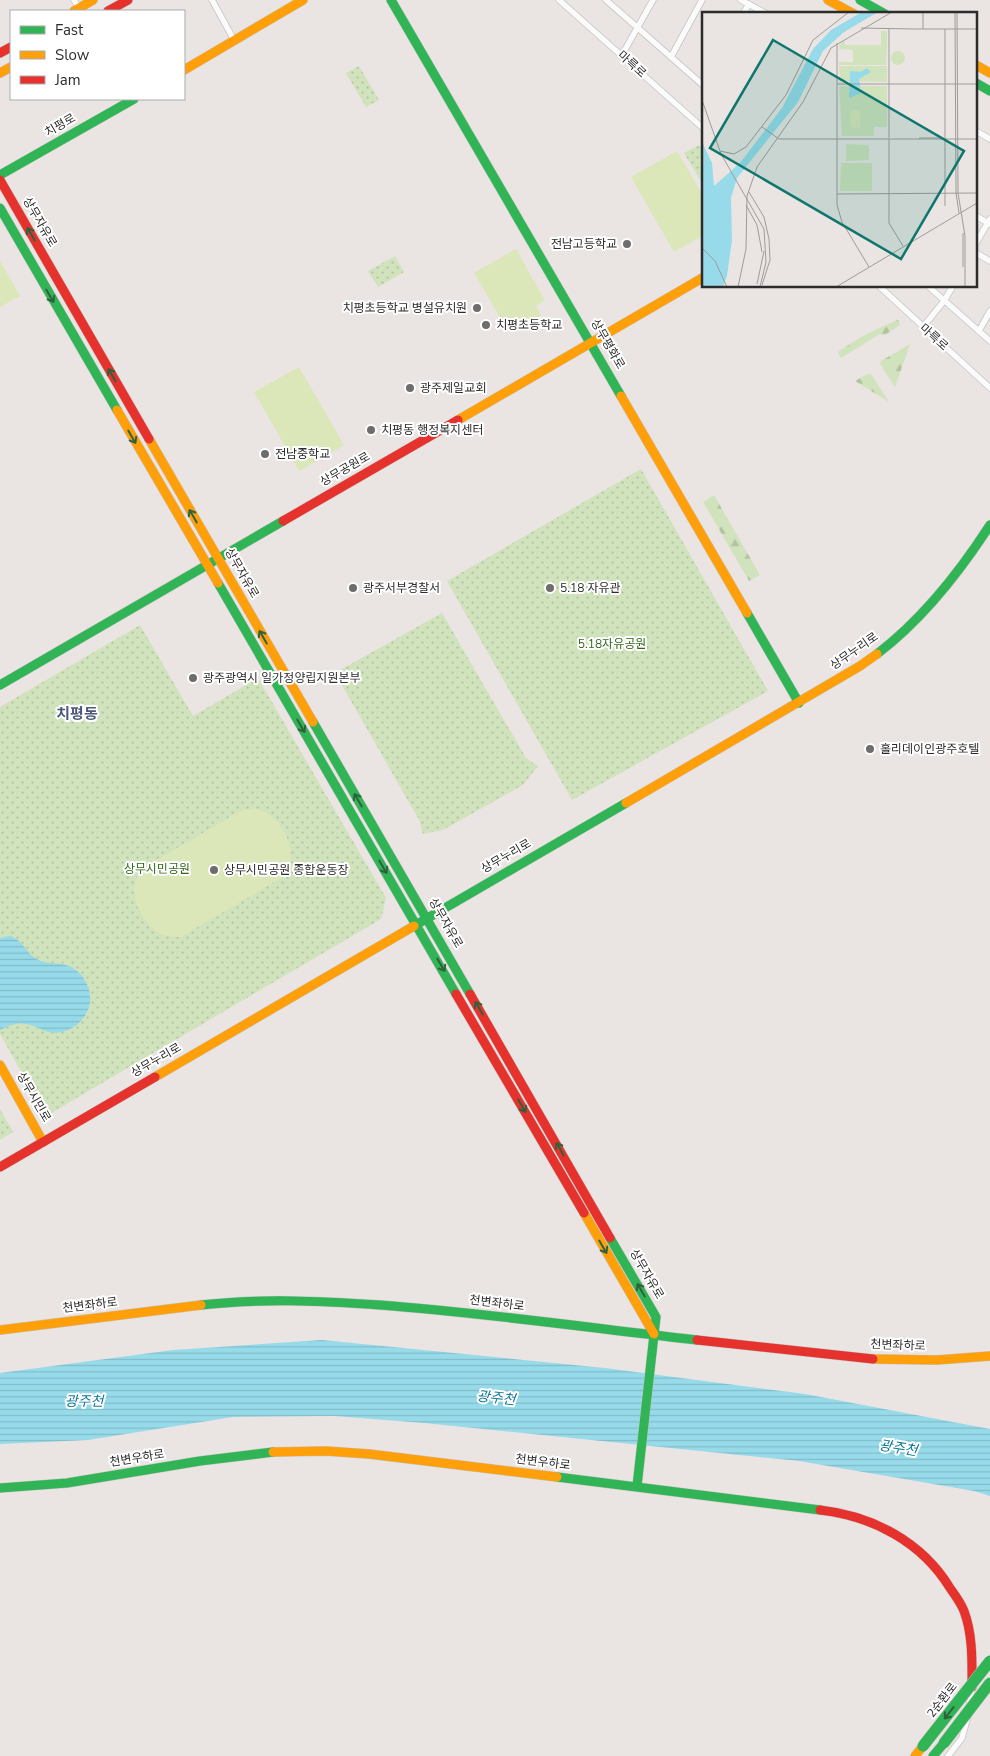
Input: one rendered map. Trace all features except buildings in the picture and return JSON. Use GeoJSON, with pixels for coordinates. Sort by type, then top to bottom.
{"type":"FeatureCollection","features":[{"type":"Feature","properties":{"kind":"main road"},"geometry":{"type":"LineString","coordinates":[[76,6],[93,0]]}},
{"type":"Feature","properties":{"kind":"main road"},"geometry":{"type":"LineString","coordinates":[[110,10],[128,0]]}},
{"type":"Feature","properties":{"kind":"main road"},"geometry":{"type":"LineString","coordinates":[[185,69],[303,0]]}},
{"type":"Feature","properties":{"kind":"main road","name":"상무평화로"},"geometry":{"type":"LineString","coordinates":[[392,0],[799,703]]}},
{"type":"Feature","properties":{"kind":"main road"},"geometry":{"type":"LineString","coordinates":[[828,0],[850,12]]}},
{"type":"Feature","properties":{"kind":"main road"},"geometry":{"type":"LineString","coordinates":[[868,2],[882,12]]}},
{"type":"Feature","properties":{"kind":"main road"},"geometry":{"type":"LineString","coordinates":[[978,66],[990,73]]}},
{"type":"Feature","properties":{"kind":"main road"},"geometry":{"type":"LineString","coordinates":[[978,84],[990,91]]}},
{"type":"Feature","properties":{"kind":"main road","name":"치평로"},"geometry":{"type":"LineString","coordinates":[[0,175],[129,100]]}},
{"type":"Feature","properties":{"kind":"main road","name":"상무자유로"},"geometry":{"type":"LineString","coordinates":[[0,180],[218,558],[422,920]]}},
{"type":"Feature","properties":{"kind":"main road","name":"상무자유로"},"geometry":{"type":"LineString","coordinates":[[0,208],[206,565],[422,920],[656,1317],[637,1486]]}},
{"type":"Feature","properties":{"kind":"main road","name":"상무공원로"},"geometry":{"type":"LineString","coordinates":[[0,685],[702,278]]}},
{"type":"Feature","properties":{"kind":"main road","name":"상무누리로"},"geometry":{"type":"LineString","coordinates":[[0,1167],[860,666],[895,639],[932,603],[971,556],[990,525]]}},
{"type":"Feature","properties":{"kind":"main road","name":"상무시민로"},"geometry":{"type":"LineString","coordinates":[[0,1066],[44,1142]]}},
{"type":"Feature","properties":{"kind":"main road","name":"천변좌하로"},"geometry":{"type":"LineString","coordinates":[[0,1330],[234,1301],[304,1300],[434,1309],[578,1327],[872,1359],[937,1360],[990,1356]]}},
{"type":"Feature","properties":{"kind":"main road","name":"천변우하로"},"geometry":{"type":"LineString","coordinates":[[0,1488],[106,1476],[266,1452],[321,1450],[384,1455],[839,1512],[890,1530],[922,1552],[936,1567],[948,1583],[963,1610],[972,1647],[972,1689]]}},
{"type":"Feature","properties":{"kind":"main road","name":"2순환로"},"geometry":{"type":"LineString","coordinates":[[915,1756],[990,1661]]}},
{"type":"Feature","properties":{"kind":"main road"},"geometry":{"type":"LineString","coordinates":[[932,1756],[990,1683]]}},
{"type":"Feature","properties":{"kind":"street"},"geometry":{"type":"LineString","coordinates":[[212,0],[234,40]]}},
{"type":"Feature","properties":{"kind":"street","name":"마륵로"},"geometry":{"type":"LineString","coordinates":[[558,0],[566,2],[702,127]]}},
{"type":"Feature","properties":{"kind":"street"},"geometry":{"type":"LineString","coordinates":[[606,0],[702,83]]}},
{"type":"Feature","properties":{"kind":"street"},"geometry":{"type":"LineString","coordinates":[[622,55],[653,0]]}},
{"type":"Feature","properties":{"kind":"street"},"geometry":{"type":"LineString","coordinates":[[671,56],[702,0]]}},
{"type":"Feature","properties":{"kind":"street"},"geometry":{"type":"LineString","coordinates":[[741,0],[763,12]]}},
{"type":"Feature","properties":{"kind":"street"},"geometry":{"type":"LineString","coordinates":[[744,12],[749,4]]}},
{"type":"Feature","properties":{"kind":"street"},"geometry":{"type":"LineString","coordinates":[[978,132],[990,139]]}},
{"type":"Feature","properties":{"kind":"street"},"geometry":{"type":"LineString","coordinates":[[978,240],[989,222]]}},
{"type":"Feature","properties":{"kind":"street"},"geometry":{"type":"LineString","coordinates":[[978,254],[990,261]]}},
{"type":"Feature","properties":{"kind":"street","name":"마륵로"},"geometry":{"type":"LineString","coordinates":[[881,288],[990,388]]}},
{"type":"Feature","properties":{"kind":"street"},"geometry":{"type":"LineString","coordinates":[[930,288],[990,341]]}},
{"type":"Feature","properties":{"kind":"street"},"geometry":{"type":"LineString","coordinates":[[923,327],[952,288]]}},
{"type":"Feature","properties":{"kind":"street"},"geometry":{"type":"LineString","coordinates":[[979,331],[990,311]]}},
{"type":"Feature","properties":{"kind":"street"},"geometry":{"type":"LineString","coordinates":[[948,1756],[962,1738],[972,1689]]}},
{"type":"Feature","properties":{"kind":"green space"},"geometry":{"type":"Polygon","coordinates":[[[359,66],[379,100],[366,107],[346,73],[359,66]]]}},
{"type":"Feature","properties":{"kind":"green space"},"geometry":{"type":"Polygon","coordinates":[[[699,145],[702,148],[702,183],[684,153],[699,145]]]}},
{"type":"Feature","properties":{"kind":"green space"},"geometry":{"type":"Polygon","coordinates":[[[677,151],[702,194],[702,236],[674,252],[631,177],[677,151]]]}},
{"type":"Feature","properties":{"kind":"green space"},"geometry":{"type":"Polygon","coordinates":[[[516,249],[545,300],[536,306],[541,315],[513,332],[507,329],[474,273],[516,249]]]}},
{"type":"Feature","properties":{"kind":"green space"},"geometry":{"type":"Polygon","coordinates":[[[395,256],[404,272],[378,287],[368,271],[395,256]]]}},
{"type":"Feature","properties":{"kind":"green space"},"geometry":{"type":"Polygon","coordinates":[[[0,261],[20,296],[0,307],[0,261]]]}},
{"type":"Feature","properties":{"kind":"green space"},"geometry":{"type":"Polygon","coordinates":[[[898,320],[900,325],[885,335],[880,334],[841,358],[838,352],[845,347],[867,334],[898,320]]]}},
{"type":"Feature","properties":{"kind":"green space"},"geometry":{"type":"Polygon","coordinates":[[[910,344],[895,387],[880,364],[881,361],[910,344]]]}},
{"type":"Feature","properties":{"kind":"green space"},"geometry":{"type":"Polygon","coordinates":[[[299,367],[344,445],[299,471],[254,392],[299,367]]]}},
{"type":"Feature","properties":{"kind":"green space"},"geometry":{"type":"Polygon","coordinates":[[[867,374],[871,374],[889,402],[855,381],[867,374]]]}},
{"type":"Feature","properties":{"kind":"green space","name":"5.18자유공원"},"geometry":{"type":"Polygon","coordinates":[[[641,469],[768,691],[572,800],[447,581],[641,469]]]}},
{"type":"Feature","properties":{"kind":"green space"},"geometry":{"type":"Polygon","coordinates":[[[714,495],[760,575],[749,581],[703,502],[714,495]]]}},
{"type":"Feature","properties":{"kind":"green space"},"geometry":{"type":"Polygon","coordinates":[[[442,613],[526,758],[538,766],[523,785],[443,830],[423,834],[419,820],[335,673],[442,613]]]}},
{"type":"Feature","properties":{"kind":"green space","name":"상무시민공원"},"geometry":{"type":"Polygon","coordinates":[[[140,625],[193,716],[258,678],[386,898],[381,919],[46,1116],[0,1034],[0,707],[140,625]]]}},
{"type":"Feature","properties":{"kind":"green space","name":"상무시민공원 종합운동장"},"geometry":{"type":"Polygon","coordinates":[[[254,808],[265,812],[275,819],[286,835],[291,853],[287,871],[281,878],[181,937],[166,936],[153,928],[141,913],[135,895],[137,876],[143,868],[242,810],[254,808]]]}},
{"type":"Feature","properties":{"kind":"green space"},"geometry":{"type":"Polygon","coordinates":[[[0,1109],[13,1132],[0,1140],[0,1109]]]}},
{"type":"Feature","properties":{"kind":"water"},"geometry":{"type":"Polygon","coordinates":[[[10,936],[18,940],[35,958],[43,962],[69,966],[83,978],[89,989],[90,1001],[85,1015],[77,1025],[56,1033],[21,1023],[0,1030],[0,938],[10,936]]]}},
{"type":"Feature","properties":{"kind":"water","name":"광주천"},"geometry":{"type":"Polygon","coordinates":[[[322,1340],[605,1368],[805,1394],[990,1429],[990,1496],[974,1491],[799,1461],[424,1423],[334,1416],[233,1417],[88,1440],[0,1444],[0,1373],[173,1350],[322,1340]]]}},
{"type":"Feature","properties":{"kind":"traffic: fast"},"geometry":{"type":"LineString","coordinates":[[391,0],[621,396]]}},
{"type":"Feature","properties":{"kind":"traffic: fast"},"geometry":{"type":"LineString","coordinates":[[860,0],[881,12]]}},
{"type":"Feature","properties":{"kind":"traffic: fast"},"geometry":{"type":"LineString","coordinates":[[978,84],[990,91]]}},
{"type":"Feature","properties":{"kind":"traffic: fast"},"geometry":{"type":"LineString","coordinates":[[0,175],[132,100]]}},
{"type":"Feature","properties":{"kind":"traffic: fast"},"geometry":{"type":"LineString","coordinates":[[0,208],[117,410]]}},
{"type":"Feature","properties":{"kind":"traffic: fast"},"geometry":{"type":"LineString","coordinates":[[0,685],[283,521]]}},
{"type":"Feature","properties":{"kind":"traffic: fast"},"geometry":{"type":"LineString","coordinates":[[877,654],[910,626],[925,610],[953,578],[990,525]]}},
{"type":"Feature","properties":{"kind":"traffic: fast"},"geometry":{"type":"LineString","coordinates":[[218,583],[456,994]]}},
{"type":"Feature","properties":{"kind":"traffic: fast"},"geometry":{"type":"LineString","coordinates":[[747,613],[799,703]]}},
{"type":"Feature","properties":{"kind":"traffic: fast"},"geometry":{"type":"LineString","coordinates":[[313,722],[470,994]]}},
{"type":"Feature","properties":{"kind":"traffic: fast"},"geometry":{"type":"LineString","coordinates":[[414,926],[626,803]]}},
{"type":"Feature","properties":{"kind":"traffic: fast"},"geometry":{"type":"LineString","coordinates":[[610,1238],[656,1317],[637,1486]]}},
{"type":"Feature","properties":{"kind":"traffic: fast"},"geometry":{"type":"LineString","coordinates":[[201,1305],[268,1301],[313,1301],[380,1305],[499,1316],[697,1340]]}},
{"type":"Feature","properties":{"kind":"traffic: fast"},"geometry":{"type":"LineString","coordinates":[[0,1488],[67,1483],[200,1461],[273,1452]]}},
{"type":"Feature","properties":{"kind":"traffic: fast"},"geometry":{"type":"LineString","coordinates":[[557,1477],[820,1510]]}},
{"type":"Feature","properties":{"kind":"traffic: fast"},"geometry":{"type":"LineString","coordinates":[[923,1746],[990,1661]]}},
{"type":"Feature","properties":{"kind":"traffic: fast"},"geometry":{"type":"LineString","coordinates":[[944,1743],[990,1683]]}},
{"type":"Feature","properties":{"kind":"traffic: fast"},"geometry":{"type":"LineString","coordinates":[[933,1756],[944,1743]]}},
{"type":"Feature","properties":{"kind":"traffic: slow"},"geometry":{"type":"LineString","coordinates":[[76,10],[93,0]]}},
{"type":"Feature","properties":{"kind":"traffic: slow"},"geometry":{"type":"LineString","coordinates":[[185,69],[303,0]]}},
{"type":"Feature","properties":{"kind":"traffic: slow"},"geometry":{"type":"LineString","coordinates":[[828,0],[850,12]]}},
{"type":"Feature","properties":{"kind":"traffic: slow"},"geometry":{"type":"LineString","coordinates":[[978,66],[990,73]]}},
{"type":"Feature","properties":{"kind":"traffic: slow"},"geometry":{"type":"LineString","coordinates":[[0,73],[10,68]]}},
{"type":"Feature","properties":{"kind":"traffic: slow"},"geometry":{"type":"LineString","coordinates":[[458,420],[702,278]]}},
{"type":"Feature","properties":{"kind":"traffic: slow"},"geometry":{"type":"LineString","coordinates":[[621,396],[747,613]]}},
{"type":"Feature","properties":{"kind":"traffic: slow"},"geometry":{"type":"LineString","coordinates":[[117,410],[218,583]]}},
{"type":"Feature","properties":{"kind":"traffic: slow"},"geometry":{"type":"LineString","coordinates":[[149,439],[313,722]]}},
{"type":"Feature","properties":{"kind":"traffic: slow"},"geometry":{"type":"LineString","coordinates":[[626,803],[860,666],[877,654]]}},
{"type":"Feature","properties":{"kind":"traffic: slow"},"geometry":{"type":"LineString","coordinates":[[155,1077],[414,926]]}},
{"type":"Feature","properties":{"kind":"traffic: slow"},"geometry":{"type":"LineString","coordinates":[[0,1065],[43,1142]]}},
{"type":"Feature","properties":{"kind":"traffic: slow"},"geometry":{"type":"LineString","coordinates":[[584,1213],[654,1334]]}},
{"type":"Feature","properties":{"kind":"traffic: slow"},"geometry":{"type":"LineString","coordinates":[[0,1330],[201,1305]]}},
{"type":"Feature","properties":{"kind":"traffic: slow"},"geometry":{"type":"LineString","coordinates":[[873,1359],[937,1360],[990,1356]]}},
{"type":"Feature","properties":{"kind":"traffic: slow"},"geometry":{"type":"LineString","coordinates":[[273,1452],[326,1451],[369,1454],[557,1477]]}},
{"type":"Feature","properties":{"kind":"traffic: slow"},"geometry":{"type":"LineString","coordinates":[[915,1756],[923,1746]]}},
{"type":"Feature","properties":{"kind":"traffic: jam"},"geometry":{"type":"LineString","coordinates":[[110,10],[128,0]]}},
{"type":"Feature","properties":{"kind":"traffic: jam"},"geometry":{"type":"LineString","coordinates":[[0,53],[10,48]]}},
{"type":"Feature","properties":{"kind":"traffic: jam"},"geometry":{"type":"LineString","coordinates":[[0,180],[149,439]]}},
{"type":"Feature","properties":{"kind":"traffic: jam"},"geometry":{"type":"LineString","coordinates":[[283,521],[458,420]]}},
{"type":"Feature","properties":{"kind":"traffic: jam"},"geometry":{"type":"LineString","coordinates":[[456,994],[584,1213]]}},
{"type":"Feature","properties":{"kind":"traffic: jam"},"geometry":{"type":"LineString","coordinates":[[470,994],[610,1238]]}},
{"type":"Feature","properties":{"kind":"traffic: jam"},"geometry":{"type":"LineString","coordinates":[[0,1167],[155,1077]]}},
{"type":"Feature","properties":{"kind":"traffic: jam"},"geometry":{"type":"LineString","coordinates":[[697,1340],[873,1359]]}},
{"type":"Feature","properties":{"kind":"traffic: jam"},"geometry":{"type":"LineString","coordinates":[[820,1510],[840,1513],[877,1525],[911,1545],[939,1572],[960,1602],[967,1620],[971,1649],[972,1687]]}},
{"type":"Feature","properties":{"kind":"place","name":"전남고등학교"},"geometry":{"type":"Point","coordinates":[627,244]}},
{"type":"Feature","properties":{"kind":"place","name":"치평초등학교 병설유치원"},"geometry":{"type":"Point","coordinates":[477,308]}},
{"type":"Feature","properties":{"kind":"place","name":"치평초등학교"},"geometry":{"type":"Point","coordinates":[486,325]}},
{"type":"Feature","properties":{"kind":"place","name":"광주제일교회"},"geometry":{"type":"Point","coordinates":[410,388]}},
{"type":"Feature","properties":{"kind":"place","name":"치평동 행정복지센터"},"geometry":{"type":"Point","coordinates":[371,430]}},
{"type":"Feature","properties":{"kind":"place","name":"전남중학교"},"geometry":{"type":"Point","coordinates":[265,454]}},
{"type":"Feature","properties":{"kind":"place","name":"광주서부경찰서"},"geometry":{"type":"Point","coordinates":[353,588]}},
{"type":"Feature","properties":{"kind":"place","name":"5.18 자유관"},"geometry":{"type":"Point","coordinates":[550,588]}},
{"type":"Feature","properties":{"kind":"place","name":"광주광역시 일가정양립지원본부"},"geometry":{"type":"Point","coordinates":[193,678]}},
{"type":"Feature","properties":{"kind":"place","name":"홀리데이인광주호텔"},"geometry":{"type":"Point","coordinates":[870,749]}},
{"type":"Feature","properties":{"kind":"place","name":"상무시민공원 종합운동장"},"geometry":{"type":"Point","coordinates":[214,870]}},
{"type":"Feature","properties":{"kind":"district","name":"치평동"},"geometry":{"type":"Point","coordinates":[77,714]}}]}
